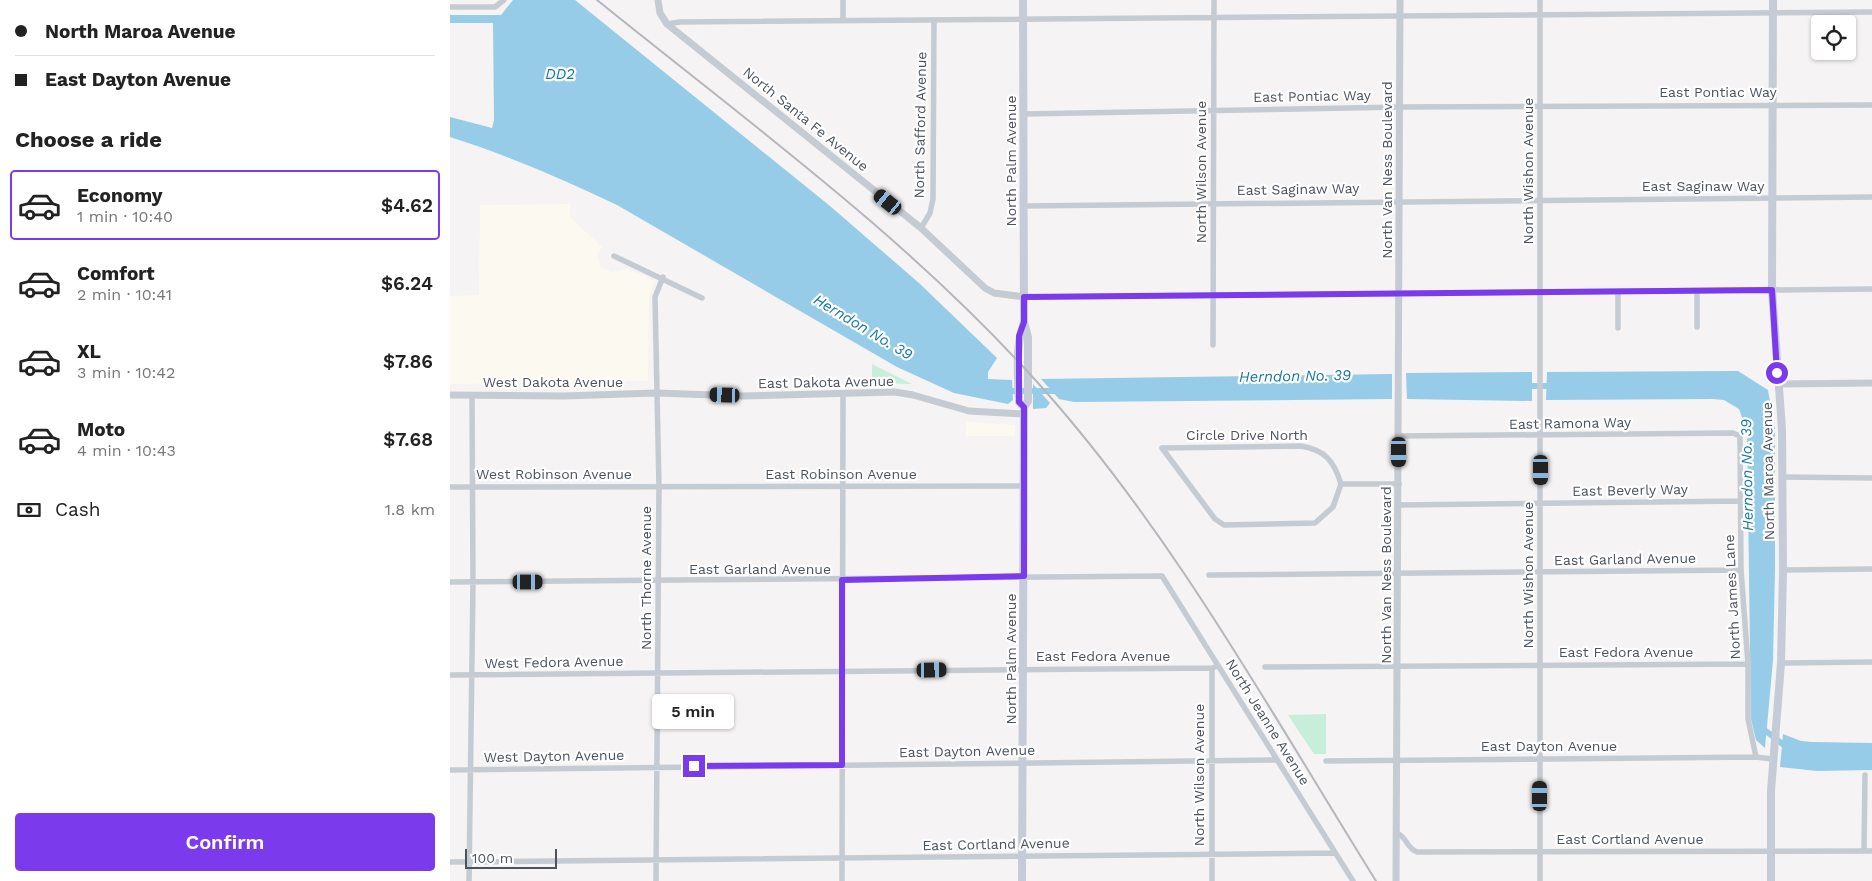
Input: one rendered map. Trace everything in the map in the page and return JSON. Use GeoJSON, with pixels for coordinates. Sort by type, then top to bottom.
{"type":"FeatureCollection","features":[{"type":"Feature","properties":{"kind":"main road","name":"North Palm Avenue"},"geometry":{"type":"LineString","coordinates":[[1022,881],[1024,406],[1028,382],[1028,338],[1024,322],[1024,0]]}},
{"type":"Feature","properties":{"kind":"main road","name":"North Maroa Avenue"},"geometry":{"type":"LineString","coordinates":[[1771,881],[1772,759],[1781,663],[1782,570],[1782,477],[1772,290],[1773,0]]}},
{"type":"Feature","properties":{"kind":"main road","name":"North Palm Avenue"},"geometry":{"type":"LineString","coordinates":[[1024,322],[1019,336],[1019,381],[1024,406]]}},
{"type":"Feature","properties":{"kind":"street"},"geometry":{"type":"LineString","coordinates":[[450,7],[495,7],[504,0]]}},
{"type":"Feature","properties":{"kind":"street"},"geometry":{"type":"LineString","coordinates":[[658,0],[660,13],[667,24],[843,20],[1400,14],[1872,12]]}},
{"type":"Feature","properties":{"kind":"street"},"geometry":{"type":"LineString","coordinates":[[843,0],[843,20]]}},
{"type":"Feature","properties":{"kind":"street","name":"North Wilson Avenue"},"geometry":{"type":"LineString","coordinates":[[1213,345],[1214,0]]}},
{"type":"Feature","properties":{"kind":"street","name":"North Van Ness Boulevard"},"geometry":{"type":"LineString","coordinates":[[1396,881],[1398,833],[1400,0]]}},
{"type":"Feature","properties":{"kind":"street","name":"North Wishon Avenue"},"geometry":{"type":"LineString","coordinates":[[1540,0],[1540,881]]}},
{"type":"Feature","properties":{"kind":"street","name":"North Safford Avenue"},"geometry":{"type":"LineString","coordinates":[[921,228],[930,213],[933,199],[934,20]]}},
{"type":"Feature","properties":{"kind":"street","name":"North Santa Fe Avenue"},"geometry":{"type":"LineString","coordinates":[[667,24],[921,228],[985,288],[994,293],[1024,297]]}},
{"type":"Feature","properties":{"kind":"street","name":"East Pontiac Way"},"geometry":{"type":"LineString","coordinates":[[1023,114],[1400,107],[1872,105]]}},
{"type":"Feature","properties":{"kind":"street","name":"East Saginaw Way"},"geometry":{"type":"LineString","coordinates":[[1024,206],[1213,202],[1872,197]]}},
{"type":"Feature","properties":{"kind":"street"},"geometry":{"type":"LineString","coordinates":[[614,256],[663,277],[702,298]]}},
{"type":"Feature","properties":{"kind":"street","name":"North Thorne Avenue"},"geometry":{"type":"LineString","coordinates":[[656,881],[659,487],[655,297],[663,277]]}},
{"type":"Feature","properties":{"kind":"street"},"geometry":{"type":"LineString","coordinates":[[1024,297],[1872,289]]}},
{"type":"Feature","properties":{"kind":"street"},"geometry":{"type":"LineString","coordinates":[[1697,291],[1697,327]]}},
{"type":"Feature","properties":{"kind":"street"},"geometry":{"type":"LineString","coordinates":[[1618,292],[1618,328]]}},
{"type":"Feature","properties":{"kind":"street"},"geometry":{"type":"LineString","coordinates":[[1778,384],[1872,382]]}},
{"type":"Feature","properties":{"kind":"street","name":"East Dakota Avenue"},"geometry":{"type":"LineString","coordinates":[[656,393],[742,396],[843,395],[895,392],[913,395],[969,411],[1024,406]]}},
{"type":"Feature","properties":{"kind":"street","name":"West Dakota Avenue"},"geometry":{"type":"LineString","coordinates":[[450,395],[564,396],[656,393]]}},
{"type":"Feature","properties":{"kind":"street"},"geometry":{"type":"LineString","coordinates":[[469,881],[473,582],[472,395]]}},
{"type":"Feature","properties":{"kind":"street"},"geometry":{"type":"LineString","coordinates":[[842,881],[843,395]]}},
{"type":"Feature","properties":{"kind":"street","name":"East Ramona Way"},"geometry":{"type":"LineString","coordinates":[[1399,436],[1733,434],[1740,436]]}},
{"type":"Feature","properties":{"kind":"street","name":"North James Lane"},"geometry":{"type":"LineString","coordinates":[[1740,436],[1741,570],[1748,664],[1748,719],[1756,757]]}},
{"type":"Feature","properties":{"kind":"street","name":"Circle Drive North"},"geometry":{"type":"LineString","coordinates":[[1301,446],[1316,448],[1329,459],[1337,471],[1341,484],[1333,507],[1315,523],[1224,525],[1215,519],[1162,448],[1301,446]]}},
{"type":"Feature","properties":{"kind":"street"},"geometry":{"type":"LineString","coordinates":[[1782,477],[1872,478]]}},
{"type":"Feature","properties":{"kind":"street"},"geometry":{"type":"LineString","coordinates":[[1341,484],[1399,484]]}},
{"type":"Feature","properties":{"kind":"street","name":"East Robinson Avenue"},"geometry":{"type":"LineString","coordinates":[[659,487],[1024,486]]}},
{"type":"Feature","properties":{"kind":"street","name":"West Robinson Avenue"},"geometry":{"type":"LineString","coordinates":[[450,487],[659,487]]}},
{"type":"Feature","properties":{"kind":"street","name":"East Beverly Way"},"geometry":{"type":"LineString","coordinates":[[1399,505],[1741,502]]}},
{"type":"Feature","properties":{"kind":"street"},"geometry":{"type":"LineString","coordinates":[[1782,570],[1872,569]]}},
{"type":"Feature","properties":{"kind":"street","name":"East Garland Avenue"},"geometry":{"type":"LineString","coordinates":[[1209,575],[1741,570]]}},
{"type":"Feature","properties":{"kind":"street","name":"East Garland Avenue"},"geometry":{"type":"LineString","coordinates":[[450,582],[658,582],[1024,576],[1162,576]]}},
{"type":"Feature","properties":{"kind":"street","name":"North Jeanne Avenue"},"geometry":{"type":"LineString","coordinates":[[1162,576],[1215,667],[1277,760],[1353,881]]}},
{"type":"Feature","properties":{"kind":"street"},"geometry":{"type":"LineString","coordinates":[[1781,663],[1872,662]]}},
{"type":"Feature","properties":{"kind":"street","name":"East Fedora Avenue"},"geometry":{"type":"LineString","coordinates":[[1265,667],[1748,664]]}},
{"type":"Feature","properties":{"kind":"street","name":"North Wilson Avenue"},"geometry":{"type":"LineString","coordinates":[[1212,881],[1212,761],[1215,667]]}},
{"type":"Feature","properties":{"kind":"street","name":"East Fedora Avenue"},"geometry":{"type":"LineString","coordinates":[[658,673],[1215,667]]}},
{"type":"Feature","properties":{"kind":"street","name":"West Fedora Avenue"},"geometry":{"type":"LineString","coordinates":[[450,675],[658,673]]}},
{"type":"Feature","properties":{"kind":"street","name":"East Dayton Avenue"},"geometry":{"type":"LineString","coordinates":[[1326,761],[1756,757],[1772,759]]}},
{"type":"Feature","properties":{"kind":"street","name":"East Dayton Avenue"},"geometry":{"type":"LineString","coordinates":[[658,766],[1277,760]]}},
{"type":"Feature","properties":{"kind":"street","name":"West Dayton Avenue"},"geometry":{"type":"LineString","coordinates":[[450,770],[658,766]]}},
{"type":"Feature","properties":{"kind":"street"},"geometry":{"type":"LineString","coordinates":[[1864,851],[1865,775]]}},
{"type":"Feature","properties":{"kind":"street","name":"East Cortland Avenue"},"geometry":{"type":"LineString","coordinates":[[1398,833],[1404,836],[1412,850],[1417,852],[1872,851]]}},
{"type":"Feature","properties":{"kind":"street","name":"East Cortland Avenue"},"geometry":{"type":"LineString","coordinates":[[450,862],[657,862],[1335,853]]}},
{"type":"Feature","properties":{"kind":"shaded area"},"geometry":{"type":"Polygon","coordinates":[[[570,204],[570,217],[602,247],[597,256],[601,268],[612,272],[628,269],[654,281],[649,298],[648,381],[450,384],[450,296],[479,295],[480,205],[570,204]]]}},
{"type":"Feature","properties":{"kind":"shaded area"},"geometry":{"type":"Polygon","coordinates":[[[966,422],[1015,425],[1015,436],[966,436],[966,422]]]}},
{"type":"Feature","properties":{"kind":"green space"},"geometry":{"type":"Polygon","coordinates":[[[872,364],[912,384],[872,383],[872,364]]]}},
{"type":"Feature","properties":{"kind":"green space"},"geometry":{"type":"Polygon","coordinates":[[[1326,714],[1326,754],[1314,754],[1288,715],[1326,714]]]}},
{"type":"Feature","properties":{"kind":"water","name":"DD2"},"geometry":{"type":"Polygon","coordinates":[[[513,0],[575,0],[830,206],[919,283],[997,358],[988,372],[988,379],[1012,380],[1013,400],[1008,404],[954,393],[897,367],[617,205],[535,168],[450,137],[450,117],[492,128],[494,120],[493,23],[450,23],[450,15],[501,15],[513,0]]]}},
{"type":"Feature","properties":{"kind":"water"},"geometry":{"type":"Polygon","coordinates":[[[1738,371],[1768,390],[1775,428],[1773,660],[1765,748],[1756,740],[1751,719],[1747,431],[1739,409],[1724,400],[1713,399],[1546,400],[1547,372],[1738,371]]]}},
{"type":"Feature","properties":{"kind":"water"},"geometry":{"type":"Polygon","coordinates":[[[1532,372],[1532,401],[1407,399],[1406,373],[1532,372]]]}},
{"type":"Feature","properties":{"kind":"water"},"geometry":{"type":"Polygon","coordinates":[[[1392,374],[1392,399],[1074,402],[1059,399],[1041,379],[1392,374]]]}},
{"type":"Feature","properties":{"kind":"water"},"geometry":{"type":"Polygon","coordinates":[[[1033,384],[1050,403],[1046,408],[1033,409],[1033,384]]]}},
{"type":"Feature","properties":{"kind":"water"},"geometry":{"type":"Polygon","coordinates":[[[1783,734],[1801,741],[1872,743],[1872,770],[1817,771],[1780,767],[1783,734]]]}},
{"type":"Feature","properties":{"kind":"waterway","name":"Herndon No. 39"},"geometry":{"type":"LineString","coordinates":[[1527,386],[1554,386]]}},
{"type":"Feature","properties":{"kind":"waterway","name":"Herndon No. 39"},"geometry":{"type":"LineString","coordinates":[[1004,391],[1059,391]]}},
{"type":"Feature","properties":{"kind":"waterway","name":"Herndon No. 39"},"geometry":{"type":"LineString","coordinates":[[1762,728],[1789,749]]}},
{"type":"Feature","properties":{"kind":"railway"},"geometry":{"type":"LineString","coordinates":[[597,0],[769,137],[881,230],[988,330],[1038,383],[1087,440],[1176,561],[1218,624],[1376,881]]}},
{"type":"Feature","properties":{"kind":"route"},"geometry":{"type":"LineString","coordinates":[[694,766],[842,765],[842,580],[1024,576],[1024,407],[1019,402],[1018,362],[1019,336],[1024,322],[1024,297],[1772,290],[1772,319],[1777,373]]}}]}
